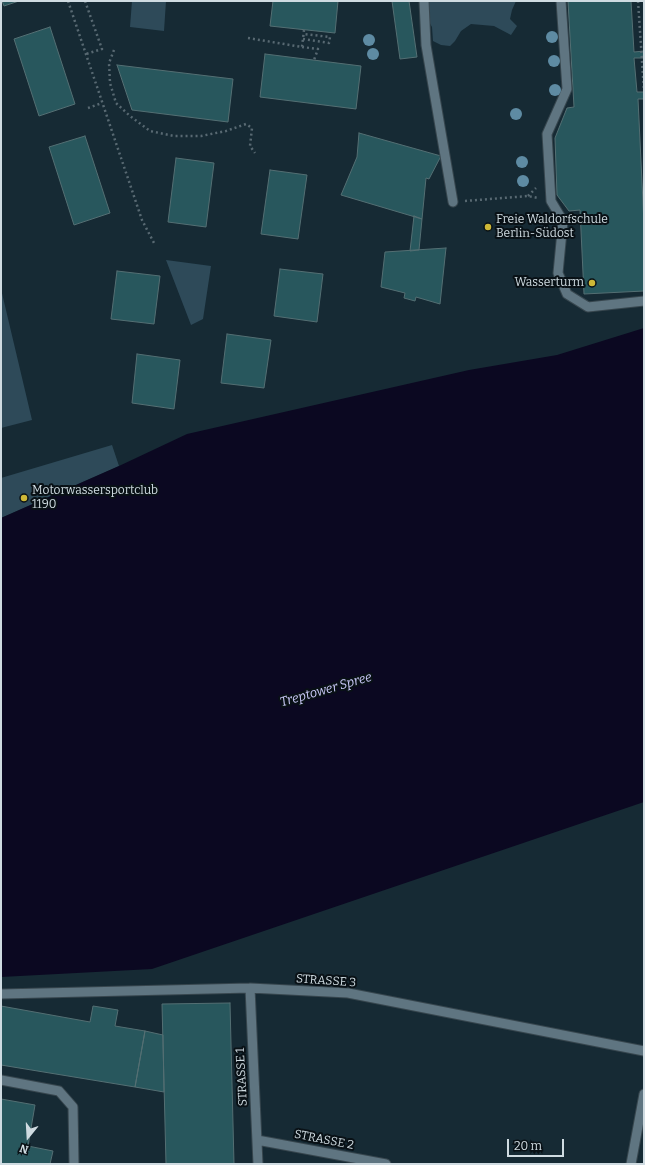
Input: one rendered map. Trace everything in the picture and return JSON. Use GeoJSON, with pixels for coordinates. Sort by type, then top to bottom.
{"type":"FeatureCollection","features":[{"type":"Feature","properties":{"kind":"lane"},"geometry":{"type":"LineString","coordinates":[[424,1],[426,45],[453,202]]}},
{"type":"Feature","properties":{"kind":"lane"},"geometry":{"type":"LineString","coordinates":[[561,1],[567,89],[547,134],[551,201],[563,221],[558,273],[567,294],[588,307],[644,301]]}},
{"type":"Feature","properties":{"kind":"lane","name":"STRASSE 3"},"geometry":{"type":"LineString","coordinates":[[1,994],[250,988],[348,993],[644,1051]]}},
{"type":"Feature","properties":{"kind":"lane","name":"STRASSE 1"},"geometry":{"type":"LineString","coordinates":[[250,988],[258,1164]]}},
{"type":"Feature","properties":{"kind":"lane"},"geometry":{"type":"LineString","coordinates":[[1,1080],[58,1091],[73,1107],[74,1164]]}},
{"type":"Feature","properties":{"kind":"lane"},"geometry":{"type":"LineString","coordinates":[[631,1164],[644,1094]]}},
{"type":"Feature","properties":{"kind":"lane","name":"STRASSE 2"},"geometry":{"type":"LineString","coordinates":[[257,1140],[386,1164]]}},
{"type":"Feature","properties":{"kind":"path"},"geometry":{"type":"LineString","coordinates":[[68,1],[142,220],[154,243]]}},
{"type":"Feature","properties":{"kind":"path"},"geometry":{"type":"LineString","coordinates":[[85,1],[102,49],[86,54]]}},
{"type":"Feature","properties":{"kind":"path"},"geometry":{"type":"LineString","coordinates":[[638,1],[644,91]]}},
{"type":"Feature","properties":{"kind":"path"},"geometry":{"type":"LineString","coordinates":[[302,47],[304,30]]}},
{"type":"Feature","properties":{"kind":"path"},"geometry":{"type":"LineString","coordinates":[[303,39],[329,43],[330,37],[304,34]]}},
{"type":"Feature","properties":{"kind":"path"},"geometry":{"type":"LineString","coordinates":[[248,38],[318,49],[314,60]]}},
{"type":"Feature","properties":{"kind":"path"},"geometry":{"type":"LineString","coordinates":[[114,50],[109,63],[110,83],[116,103],[130,116],[150,130],[174,136],[201,136],[226,131],[246,124],[252,128],[250,146],[255,153]]}},
{"type":"Feature","properties":{"kind":"path"},"geometry":{"type":"LineString","coordinates":[[88,108],[102,103]]}},
{"type":"Feature","properties":{"kind":"path"},"geometry":{"type":"LineString","coordinates":[[453,202],[528,196],[551,201]]}},
{"type":"Feature","properties":{"kind":"shaded area"},"geometry":{"type":"Polygon","coordinates":[[[132,1],[166,1],[164,31],[130,27],[132,1]]]}},
{"type":"Feature","properties":{"kind":"shaded area"},"geometry":{"type":"Polygon","coordinates":[[[428,1],[516,1],[510,19],[517,26],[511,35],[494,26],[471,24],[461,31],[450,46],[441,45],[433,41],[432,27],[428,20],[428,1]]]}},
{"type":"Feature","properties":{"kind":"shaded area"},"geometry":{"type":"Polygon","coordinates":[[[166,260],[211,266],[203,319],[191,325],[166,260]]]}},
{"type":"Feature","properties":{"kind":"shaded area"},"geometry":{"type":"Polygon","coordinates":[[[1,289],[32,420],[1,428],[1,289]]]}},
{"type":"Feature","properties":{"kind":"shaded area","name":"Motorwassersportclub 1190"},"geometry":{"type":"Polygon","coordinates":[[[112,445],[119,466],[1,518],[1,478],[112,445]]]}},
{"type":"Feature","properties":{"kind":"water","name":"Treptower Spree"},"geometry":{"type":"Polygon","coordinates":[[[644,328],[644,802],[152,969],[1,977],[1,518],[187,434],[469,370],[557,355],[644,328]]]}},
{"type":"Feature","properties":{"kind":"building"},"geometry":{"type":"Polygon","coordinates":[[[2,1],[19,1],[4,6],[2,1]]]}},
{"type":"Feature","properties":{"kind":"building"},"geometry":{"type":"Polygon","coordinates":[[[273,1],[338,1],[335,33],[270,26],[273,1]]]}},
{"type":"Feature","properties":{"kind":"building"},"geometry":{"type":"Polygon","coordinates":[[[392,1],[409,1],[417,57],[400,59],[392,1]]]}},
{"type":"Feature","properties":{"kind":"building"},"geometry":{"type":"Polygon","coordinates":[[[568,1],[631,1],[634,52],[644,51],[644,58],[634,58],[637,92],[644,92],[644,99],[638,99],[644,224],[644,291],[584,294],[580,210],[569,211],[557,195],[555,138],[567,108],[574,107],[568,1]]]}},
{"type":"Feature","properties":{"kind":"building"},"geometry":{"type":"Polygon","coordinates":[[[50,27],[75,104],[39,116],[14,39],[50,27]]]}},
{"type":"Feature","properties":{"kind":"building"},"geometry":{"type":"Polygon","coordinates":[[[265,54],[361,66],[356,109],[260,97],[265,54]]]}},
{"type":"Feature","properties":{"kind":"building"},"geometry":{"type":"Polygon","coordinates":[[[117,65],[233,79],[228,122],[132,110],[117,65]]]}},
{"type":"Feature","properties":{"kind":"building"},"geometry":{"type":"Polygon","coordinates":[[[359,133],[441,156],[429,179],[426,178],[422,219],[341,195],[357,157],[359,133]]]}},
{"type":"Feature","properties":{"kind":"building"},"geometry":{"type":"Polygon","coordinates":[[[85,136],[110,213],[74,225],[49,147],[85,136]]]}},
{"type":"Feature","properties":{"kind":"building"},"geometry":{"type":"Polygon","coordinates":[[[176,158],[214,163],[206,227],[168,222],[176,158]]]}},
{"type":"Feature","properties":{"kind":"building"},"geometry":{"type":"Polygon","coordinates":[[[270,170],[307,175],[298,239],[261,234],[270,170]]]}},
{"type":"Feature","properties":{"kind":"building"},"geometry":{"type":"Polygon","coordinates":[[[414,216],[422,219],[419,250],[410,251],[414,216]]]}},
{"type":"Feature","properties":{"kind":"building"},"geometry":{"type":"Polygon","coordinates":[[[446,248],[440,304],[416,297],[415,301],[404,298],[405,293],[381,287],[385,252],[446,248]]]}},
{"type":"Feature","properties":{"kind":"building"},"geometry":{"type":"Polygon","coordinates":[[[280,269],[323,274],[317,322],[274,316],[280,269]]]}},
{"type":"Feature","properties":{"kind":"building"},"geometry":{"type":"Polygon","coordinates":[[[117,271],[160,276],[154,324],[111,319],[117,271]]]}},
{"type":"Feature","properties":{"kind":"building"},"geometry":{"type":"Polygon","coordinates":[[[227,334],[271,340],[264,388],[221,383],[227,334]]]}},
{"type":"Feature","properties":{"kind":"building"},"geometry":{"type":"Polygon","coordinates":[[[137,354],[180,360],[174,409],[132,403],[137,354]]]}},
{"type":"Feature","properties":{"kind":"building"},"geometry":{"type":"Polygon","coordinates":[[[230,1003],[234,1164],[166,1164],[162,1004],[230,1003]]]}},
{"type":"Feature","properties":{"kind":"building"},"geometry":{"type":"Polygon","coordinates":[[[1,1006],[90,1022],[93,1006],[118,1010],[115,1026],[145,1031],[135,1087],[1,1065],[1,1006]]]}},
{"type":"Feature","properties":{"kind":"building"},"geometry":{"type":"Polygon","coordinates":[[[145,1031],[163,1035],[164,1092],[135,1087],[145,1031]]]}},
{"type":"Feature","properties":{"kind":"building"},"geometry":{"type":"Polygon","coordinates":[[[1,1099],[35,1105],[28,1146],[53,1151],[50,1164],[1,1164],[1,1099]]]}},
{"type":"Feature","properties":{"kind":"place","name":"Freie Waldorfschule Berlin-Südost"},"geometry":{"type":"Point","coordinates":[488,227]}},
{"type":"Feature","properties":{"kind":"place","name":"Wasserturm"},"geometry":{"type":"Point","coordinates":[592,283]}},
{"type":"Feature","properties":{"kind":"place","name":"Motorwassersportclub 1190"},"geometry":{"type":"Point","coordinates":[24,498]}}]}
